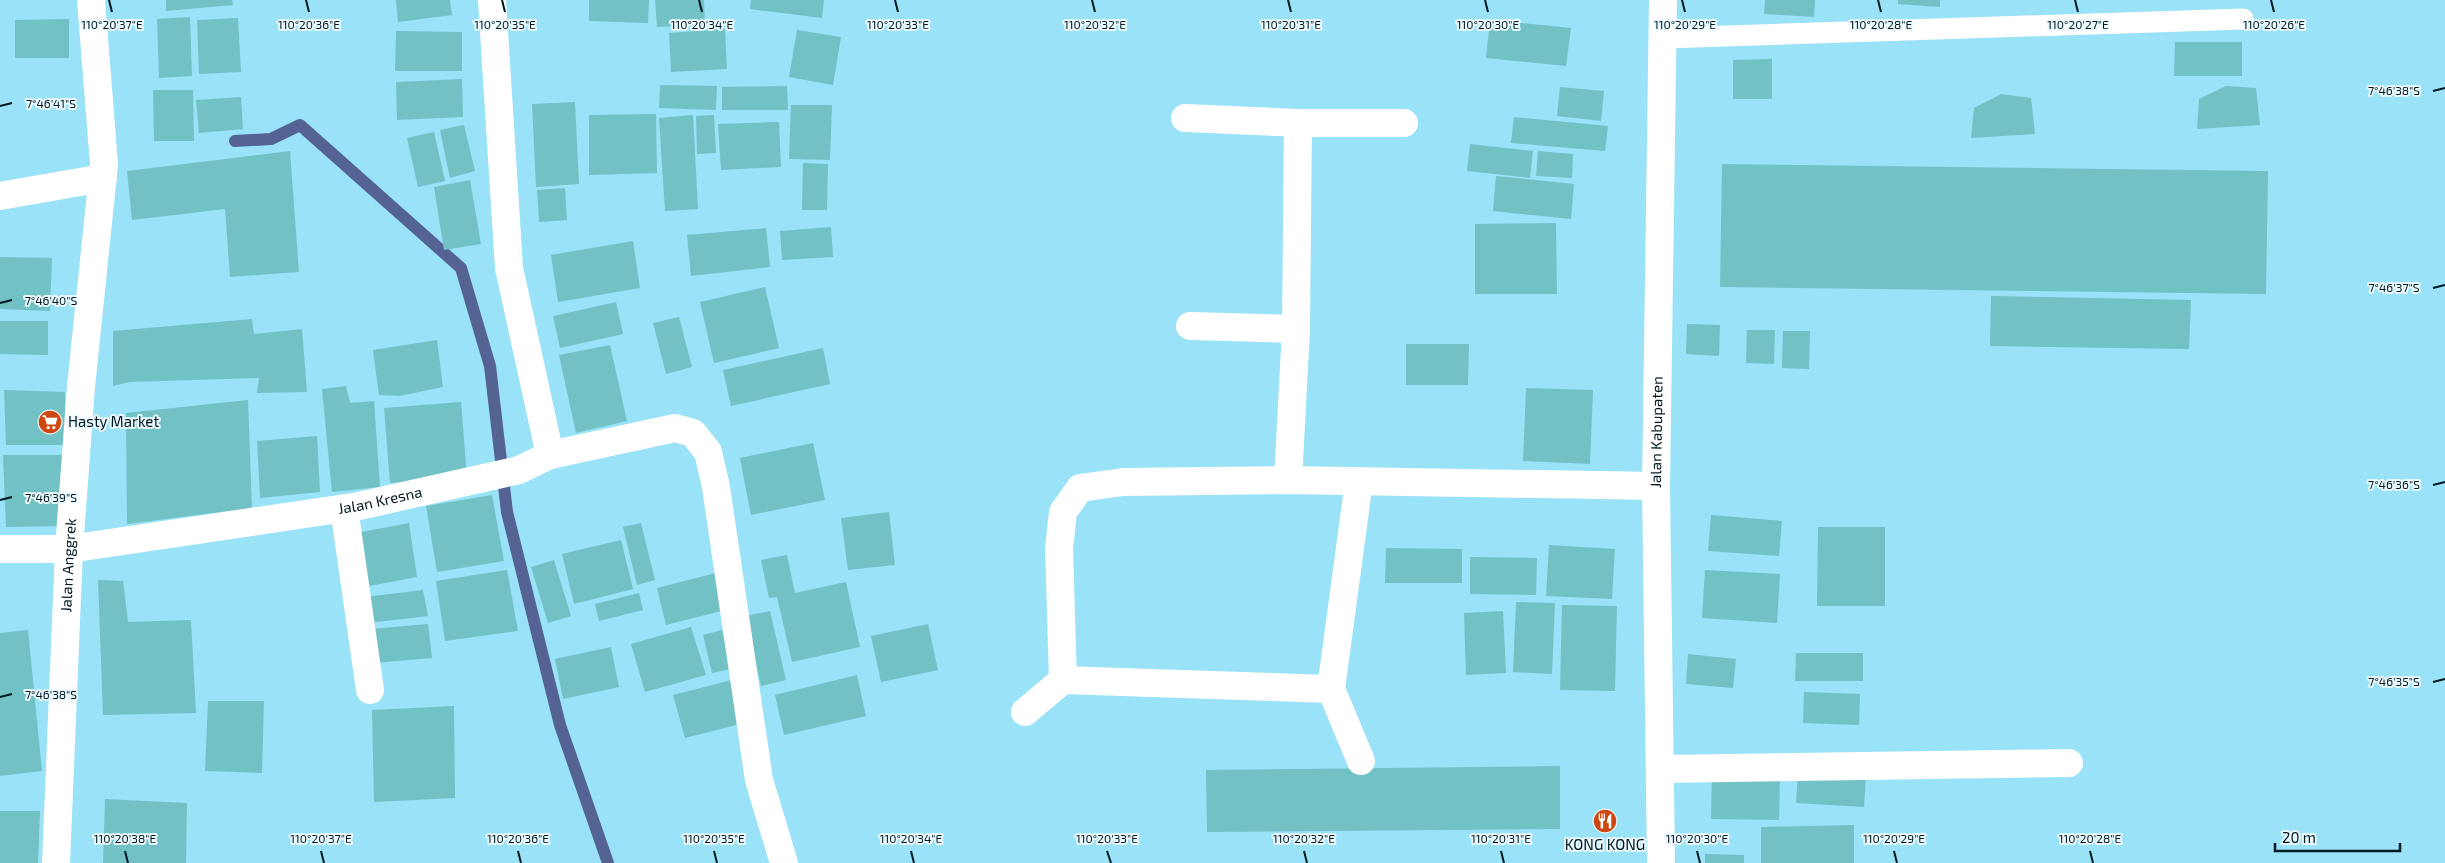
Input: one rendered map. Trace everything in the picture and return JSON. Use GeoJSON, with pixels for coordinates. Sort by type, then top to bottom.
{"type":"FeatureCollection","features":[{"type":"Feature","properties":{"kind":"street","name":"Jalan Anggrek"},"geometry":{"type":"LineString","coordinates":[[56,863],[69,549],[81,386],[103,161],[91,0]]}},
{"type":"Feature","properties":{"kind":"street"},"geometry":{"type":"LineString","coordinates":[[492,0],[509,268],[550,455]]}},
{"type":"Feature","properties":{"kind":"street","name":"Jalan Kabupaten"},"geometry":{"type":"LineString","coordinates":[[1661,863],[1662,769],[1656,486],[1663,0]]}},
{"type":"Feature","properties":{"kind":"street"},"geometry":{"type":"LineString","coordinates":[[1185,118],[1298,123],[1404,124]]}},
{"type":"Feature","properties":{"kind":"street"},"geometry":{"type":"LineString","coordinates":[[1288,480],[1296,329],[1298,123]]}},
{"type":"Feature","properties":{"kind":"street"},"geometry":{"type":"LineString","coordinates":[[0,196],[103,161]]}},
{"type":"Feature","properties":{"kind":"street"},"geometry":{"type":"LineString","coordinates":[[1190,326],[1296,329]]}},
{"type":"Feature","properties":{"kind":"street","name":"Jalan Kresna"},"geometry":{"type":"LineString","coordinates":[[0,549],[69,549],[344,508],[518,470],[550,455],[675,428],[693,433],[708,452],[716,486],[758,780],[784,863]]}},
{"type":"Feature","properties":{"kind":"street"},"geometry":{"type":"LineString","coordinates":[[1063,680],[1059,548],[1063,512],[1080,488],[1123,482],[1288,480],[1656,486]]}},
{"type":"Feature","properties":{"kind":"street"},"geometry":{"type":"LineString","coordinates":[[1359,481],[1331,689],[1361,761]]}},
{"type":"Feature","properties":{"kind":"street"},"geometry":{"type":"LineString","coordinates":[[344,508],[370,690]]}},
{"type":"Feature","properties":{"kind":"street"},"geometry":{"type":"LineString","coordinates":[[1025,712],[1063,680],[1331,689]]}},
{"type":"Feature","properties":{"kind":"street"},"geometry":{"type":"LineString","coordinates":[[1662,769],[2069,764]]}},
{"type":"Feature","properties":{"kind":"lane"},"geometry":{"type":"LineString","coordinates":[[1663,38],[2243,19]]}},
{"type":"Feature","properties":{"kind":"building"},"geometry":{"type":"Polygon","coordinates":[[[166,0],[232,0],[233,5],[166,11],[166,0]]]}},
{"type":"Feature","properties":{"kind":"building"},"geometry":{"type":"Polygon","coordinates":[[[396,0],[450,0],[452,15],[398,22],[396,0]]]}},
{"type":"Feature","properties":{"kind":"building"},"geometry":{"type":"Polygon","coordinates":[[[589,0],[649,0],[648,23],[589,21],[589,0]]]}},
{"type":"Feature","properties":{"kind":"building"},"geometry":{"type":"Polygon","coordinates":[[[655,0],[704,0],[705,24],[657,27],[655,0]]]}},
{"type":"Feature","properties":{"kind":"building"},"geometry":{"type":"Polygon","coordinates":[[[751,0],[824,0],[822,18],[750,9],[751,0]]]}},
{"type":"Feature","properties":{"kind":"building"},"geometry":{"type":"Polygon","coordinates":[[[1765,0],[1815,0],[1814,17],[1764,14],[1765,0]]]}},
{"type":"Feature","properties":{"kind":"building"},"geometry":{"type":"Polygon","coordinates":[[[1898,0],[1940,0],[1940,7],[1898,4],[1898,0]]]}},
{"type":"Feature","properties":{"kind":"building"},"geometry":{"type":"Polygon","coordinates":[[[190,17],[192,76],[159,78],[157,19],[190,17]]]}},
{"type":"Feature","properties":{"kind":"building"},"geometry":{"type":"Polygon","coordinates":[[[238,18],[241,72],[199,74],[197,20],[238,18]]]}},
{"type":"Feature","properties":{"kind":"building"},"geometry":{"type":"Polygon","coordinates":[[[69,19],[69,58],[15,58],[15,20],[69,19]]]}},
{"type":"Feature","properties":{"kind":"building"},"geometry":{"type":"Polygon","coordinates":[[[1490,20],[1571,28],[1566,66],[1486,58],[1490,20]]]}},
{"type":"Feature","properties":{"kind":"building"},"geometry":{"type":"Polygon","coordinates":[[[725,29],[727,69],[671,72],[669,33],[725,29]]]}},
{"type":"Feature","properties":{"kind":"building"},"geometry":{"type":"Polygon","coordinates":[[[797,30],[841,37],[833,85],[789,77],[797,30]]]}},
{"type":"Feature","properties":{"kind":"building"},"geometry":{"type":"Polygon","coordinates":[[[396,31],[462,32],[462,71],[395,71],[396,31]]]}},
{"type":"Feature","properties":{"kind":"building"},"geometry":{"type":"Polygon","coordinates":[[[2175,42],[2242,42],[2242,76],[2174,76],[2175,42]]]}},
{"type":"Feature","properties":{"kind":"building"},"geometry":{"type":"Polygon","coordinates":[[[1772,59],[1772,99],[1733,99],[1733,60],[1772,59]]]}},
{"type":"Feature","properties":{"kind":"building"},"geometry":{"type":"Polygon","coordinates":[[[462,79],[463,117],[397,120],[396,82],[462,79]]]}},
{"type":"Feature","properties":{"kind":"building"},"geometry":{"type":"Polygon","coordinates":[[[660,85],[717,86],[716,110],[659,108],[660,85]]]}},
{"type":"Feature","properties":{"kind":"building"},"geometry":{"type":"Polygon","coordinates":[[[787,86],[788,110],[722,110],[722,87],[787,86]]]}},
{"type":"Feature","properties":{"kind":"building"},"geometry":{"type":"Polygon","coordinates":[[[2226,86],[2256,88],[2260,125],[2197,129],[2199,99],[2226,86]]]}},
{"type":"Feature","properties":{"kind":"building"},"geometry":{"type":"Polygon","coordinates":[[[1560,87],[1604,91],[1601,121],[1557,116],[1560,87]]]}},
{"type":"Feature","properties":{"kind":"building"},"geometry":{"type":"Polygon","coordinates":[[[153,90],[193,90],[194,141],[154,141],[153,90]]]}},
{"type":"Feature","properties":{"kind":"building"},"geometry":{"type":"Polygon","coordinates":[[[2001,94],[2031,98],[2035,134],[1971,138],[1974,108],[2001,94]]]}},
{"type":"Feature","properties":{"kind":"building"},"geometry":{"type":"Polygon","coordinates":[[[241,97],[243,129],[199,133],[196,100],[241,97]]]}},
{"type":"Feature","properties":{"kind":"building"},"geometry":{"type":"Polygon","coordinates":[[[575,102],[579,184],[536,187],[532,104],[575,102]]]}},
{"type":"Feature","properties":{"kind":"building"},"geometry":{"type":"Polygon","coordinates":[[[791,105],[832,105],[830,160],[789,159],[791,105]]]}},
{"type":"Feature","properties":{"kind":"building"},"geometry":{"type":"Polygon","coordinates":[[[656,114],[657,173],[589,175],[589,115],[656,114]]]}},
{"type":"Feature","properties":{"kind":"building"},"geometry":{"type":"Polygon","coordinates":[[[693,115],[698,209],[665,211],[659,118],[693,115]]]}},
{"type":"Feature","properties":{"kind":"building"},"geometry":{"type":"Polygon","coordinates":[[[714,115],[716,153],[697,154],[696,116],[714,115]]]}},
{"type":"Feature","properties":{"kind":"building"},"geometry":{"type":"Polygon","coordinates":[[[1514,117],[1608,126],[1605,151],[1511,143],[1514,117]]]}},
{"type":"Feature","properties":{"kind":"building"},"geometry":{"type":"Polygon","coordinates":[[[779,122],[781,167],[721,170],[718,124],[779,122]]]}},
{"type":"Feature","properties":{"kind":"building"},"geometry":{"type":"Polygon","coordinates":[[[464,125],[475,171],[450,178],[440,130],[464,125]]]}},
{"type":"Feature","properties":{"kind":"building"},"geometry":{"type":"Polygon","coordinates":[[[434,132],[445,181],[418,187],[407,138],[434,132]]]}},
{"type":"Feature","properties":{"kind":"building"},"geometry":{"type":"Polygon","coordinates":[[[1470,144],[1533,151],[1530,178],[1467,171],[1470,144]]]}},
{"type":"Feature","properties":{"kind":"building"},"geometry":{"type":"Polygon","coordinates":[[[290,151],[299,272],[230,277],[225,209],[132,220],[127,171],[290,151]]]}},
{"type":"Feature","properties":{"kind":"building"},"geometry":{"type":"Polygon","coordinates":[[[1538,151],[1573,154],[1572,178],[1536,176],[1538,151]]]}},
{"type":"Feature","properties":{"kind":"building"},"geometry":{"type":"Polygon","coordinates":[[[803,163],[828,164],[827,210],[802,210],[803,163]]]}},
{"type":"Feature","properties":{"kind":"building"},"geometry":{"type":"Polygon","coordinates":[[[1722,164],[2268,171],[2266,294],[1720,287],[1722,164]]]}},
{"type":"Feature","properties":{"kind":"building"},"geometry":{"type":"Polygon","coordinates":[[[1496,176],[1574,184],[1571,219],[1493,211],[1496,176]]]}},
{"type":"Feature","properties":{"kind":"building"},"geometry":{"type":"Polygon","coordinates":[[[470,180],[481,244],[444,250],[434,187],[470,180]]]}},
{"type":"Feature","properties":{"kind":"building"},"geometry":{"type":"Polygon","coordinates":[[[565,188],[567,220],[539,222],[537,190],[565,188]]]}},
{"type":"Feature","properties":{"kind":"building"},"geometry":{"type":"Polygon","coordinates":[[[1556,223],[1557,294],[1475,294],[1475,224],[1556,223]]]}},
{"type":"Feature","properties":{"kind":"building"},"geometry":{"type":"Polygon","coordinates":[[[831,227],[833,257],[782,260],[780,231],[831,227]]]}},
{"type":"Feature","properties":{"kind":"building"},"geometry":{"type":"Polygon","coordinates":[[[766,228],[770,267],[691,276],[687,235],[766,228]]]}},
{"type":"Feature","properties":{"kind":"building"},"geometry":{"type":"Polygon","coordinates":[[[633,241],[640,288],[558,302],[551,255],[633,241]]]}},
{"type":"Feature","properties":{"kind":"building"},"geometry":{"type":"Polygon","coordinates":[[[0,257],[52,258],[50,311],[0,309],[0,257]]]}},
{"type":"Feature","properties":{"kind":"building"},"geometry":{"type":"Polygon","coordinates":[[[765,287],[779,348],[714,363],[700,302],[765,287]]]}},
{"type":"Feature","properties":{"kind":"building"},"geometry":{"type":"Polygon","coordinates":[[[1991,296],[2191,300],[2189,349],[1990,346],[1991,296]]]}},
{"type":"Feature","properties":{"kind":"building"},"geometry":{"type":"Polygon","coordinates":[[[616,302],[623,334],[560,348],[553,316],[616,302]]]}},
{"type":"Feature","properties":{"kind":"building"},"geometry":{"type":"Polygon","coordinates":[[[679,317],[692,367],[666,374],[653,323],[679,317]]]}},
{"type":"Feature","properties":{"kind":"building"},"geometry":{"type":"Polygon","coordinates":[[[252,319],[254,334],[302,329],[307,392],[257,393],[259,378],[129,382],[113,386],[113,331],[252,319]]]}},
{"type":"Feature","properties":{"kind":"building"},"geometry":{"type":"Polygon","coordinates":[[[0,321],[48,321],[48,355],[0,354],[0,321]]]}},
{"type":"Feature","properties":{"kind":"building"},"geometry":{"type":"Polygon","coordinates":[[[1687,324],[1720,325],[1719,356],[1686,354],[1687,324]]]}},
{"type":"Feature","properties":{"kind":"building"},"geometry":{"type":"Polygon","coordinates":[[[1747,330],[1775,330],[1774,364],[1746,363],[1747,330]]]}},
{"type":"Feature","properties":{"kind":"building"},"geometry":{"type":"Polygon","coordinates":[[[1783,331],[1810,331],[1809,369],[1782,368],[1783,331]]]}},
{"type":"Feature","properties":{"kind":"building"},"geometry":{"type":"Polygon","coordinates":[[[437,340],[443,387],[399,396],[379,395],[373,350],[437,340]]]}},
{"type":"Feature","properties":{"kind":"building"},"geometry":{"type":"Polygon","coordinates":[[[1406,344],[1469,344],[1468,385],[1406,385],[1406,344]]]}},
{"type":"Feature","properties":{"kind":"building"},"geometry":{"type":"Polygon","coordinates":[[[610,345],[627,421],[576,433],[559,355],[610,345]]]}},
{"type":"Feature","properties":{"kind":"building"},"geometry":{"type":"Polygon","coordinates":[[[823,348],[830,384],[731,406],[723,370],[823,348]]]}},
{"type":"Feature","properties":{"kind":"building"},"geometry":{"type":"Polygon","coordinates":[[[346,386],[350,403],[374,401],[380,487],[332,492],[322,389],[346,386]]]}},
{"type":"Feature","properties":{"kind":"building"},"geometry":{"type":"Polygon","coordinates":[[[1526,388],[1593,390],[1590,464],[1523,461],[1526,388]]]}},
{"type":"Feature","properties":{"kind":"building"},"geometry":{"type":"Polygon","coordinates":[[[4,390],[65,392],[65,445],[6,445],[4,390]]]}},
{"type":"Feature","properties":{"kind":"building"},"geometry":{"type":"Polygon","coordinates":[[[248,400],[252,508],[127,524],[126,413],[248,400]]]}},
{"type":"Feature","properties":{"kind":"building"},"geometry":{"type":"Polygon","coordinates":[[[461,402],[467,477],[390,483],[384,408],[461,402]]]}},
{"type":"Feature","properties":{"kind":"building"},"geometry":{"type":"Polygon","coordinates":[[[317,436],[320,492],[260,498],[257,441],[317,436]]]}},
{"type":"Feature","properties":{"kind":"building"},"geometry":{"type":"Polygon","coordinates":[[[813,443],[825,500],[751,515],[740,458],[813,443]]]}},
{"type":"Feature","properties":{"kind":"building"},"geometry":{"type":"Polygon","coordinates":[[[3,455],[62,455],[65,526],[6,527],[3,455]]]}},
{"type":"Feature","properties":{"kind":"building"},"geometry":{"type":"Polygon","coordinates":[[[492,495],[504,561],[437,572],[426,506],[492,495]]]}},
{"type":"Feature","properties":{"kind":"building"},"geometry":{"type":"Polygon","coordinates":[[[889,512],[895,565],[848,570],[841,518],[889,512]]]}},
{"type":"Feature","properties":{"kind":"building"},"geometry":{"type":"Polygon","coordinates":[[[1711,515],[1782,521],[1779,556],[1708,551],[1711,515]]]}},
{"type":"Feature","properties":{"kind":"building"},"geometry":{"type":"Polygon","coordinates":[[[409,523],[417,577],[369,586],[361,532],[409,523]]]}},
{"type":"Feature","properties":{"kind":"building"},"geometry":{"type":"Polygon","coordinates":[[[641,523],[655,580],[637,585],[623,527],[641,523]]]}},
{"type":"Feature","properties":{"kind":"building"},"geometry":{"type":"Polygon","coordinates":[[[1818,527],[1885,527],[1885,606],[1817,606],[1818,527]]]}},
{"type":"Feature","properties":{"kind":"building"},"geometry":{"type":"Polygon","coordinates":[[[621,540],[633,589],[574,604],[562,554],[621,540]]]}},
{"type":"Feature","properties":{"kind":"building"},"geometry":{"type":"Polygon","coordinates":[[[1549,545],[1615,549],[1612,599],[1546,596],[1549,545]]]}},
{"type":"Feature","properties":{"kind":"building"},"geometry":{"type":"Polygon","coordinates":[[[1386,548],[1462,549],[1462,583],[1385,583],[1386,548]]]}},
{"type":"Feature","properties":{"kind":"building"},"geometry":{"type":"Polygon","coordinates":[[[787,555],[795,593],[846,582],[860,647],[792,662],[777,597],[769,598],[761,560],[787,555]]]}},
{"type":"Feature","properties":{"kind":"building"},"geometry":{"type":"Polygon","coordinates":[[[1470,557],[1537,558],[1536,595],[1470,594],[1470,557]]]}},
{"type":"Feature","properties":{"kind":"building"},"geometry":{"type":"Polygon","coordinates":[[[554,560],[571,616],[548,623],[531,567],[554,560]]]}},
{"type":"Feature","properties":{"kind":"building"},"geometry":{"type":"Polygon","coordinates":[[[507,570],[518,631],[445,641],[436,581],[507,570]]]}},
{"type":"Feature","properties":{"kind":"building"},"geometry":{"type":"Polygon","coordinates":[[[1705,570],[1780,574],[1777,623],[1702,618],[1705,570]]]}},
{"type":"Feature","properties":{"kind":"building"},"geometry":{"type":"Polygon","coordinates":[[[716,573],[725,610],[666,625],[657,588],[716,573]]]}},
{"type":"Feature","properties":{"kind":"building"},"geometry":{"type":"Polygon","coordinates":[[[98,580],[123,581],[128,622],[191,620],[196,713],[103,715],[98,580]]]}},
{"type":"Feature","properties":{"kind":"building"},"geometry":{"type":"Polygon","coordinates":[[[423,590],[428,616],[369,623],[365,597],[423,590]]]}},
{"type":"Feature","properties":{"kind":"building"},"geometry":{"type":"Polygon","coordinates":[[[639,593],[643,610],[599,621],[595,604],[639,593]]]}},
{"type":"Feature","properties":{"kind":"building"},"geometry":{"type":"Polygon","coordinates":[[[1516,602],[1555,603],[1552,674],[1513,672],[1516,602]]]}},
{"type":"Feature","properties":{"kind":"building"},"geometry":{"type":"Polygon","coordinates":[[[1562,605],[1617,606],[1615,691],[1560,690],[1562,605]]]}},
{"type":"Feature","properties":{"kind":"building"},"geometry":{"type":"Polygon","coordinates":[[[770,611],[786,680],[761,686],[745,616],[770,611]]]}},
{"type":"Feature","properties":{"kind":"building"},"geometry":{"type":"Polygon","coordinates":[[[1503,611],[1506,673],[1466,675],[1464,613],[1503,611]]]}},
{"type":"Feature","properties":{"kind":"building"},"geometry":{"type":"Polygon","coordinates":[[[428,624],[432,658],[374,663],[370,629],[428,624]]]}},
{"type":"Feature","properties":{"kind":"building"},"geometry":{"type":"Polygon","coordinates":[[[928,624],[938,670],[881,682],[871,636],[928,624]]]}},
{"type":"Feature","properties":{"kind":"building"},"geometry":{"type":"Polygon","coordinates":[[[691,627],[706,675],[645,692],[631,644],[691,627]]]}},
{"type":"Feature","properties":{"kind":"building"},"geometry":{"type":"Polygon","coordinates":[[[28,630],[42,771],[0,776],[0,633],[28,630]]]}},
{"type":"Feature","properties":{"kind":"building"},"geometry":{"type":"Polygon","coordinates":[[[722,630],[731,669],[712,673],[703,635],[722,630]]]}},
{"type":"Feature","properties":{"kind":"building"},"geometry":{"type":"Polygon","coordinates":[[[611,647],[619,687],[563,699],[555,659],[611,647]]]}},
{"type":"Feature","properties":{"kind":"building"},"geometry":{"type":"Polygon","coordinates":[[[1796,653],[1863,653],[1863,681],[1795,681],[1796,653]]]}},
{"type":"Feature","properties":{"kind":"building"},"geometry":{"type":"Polygon","coordinates":[[[1688,654],[1736,659],[1733,688],[1686,684],[1688,654]]]}},
{"type":"Feature","properties":{"kind":"building"},"geometry":{"type":"Polygon","coordinates":[[[857,675],[866,716],[784,735],[775,695],[857,675]]]}},
{"type":"Feature","properties":{"kind":"building"},"geometry":{"type":"Polygon","coordinates":[[[732,680],[744,723],[685,738],[673,695],[732,680]]]}},
{"type":"Feature","properties":{"kind":"building"},"geometry":{"type":"Polygon","coordinates":[[[1804,692],[1860,694],[1859,725],[1803,723],[1804,692]]]}},
{"type":"Feature","properties":{"kind":"building"},"geometry":{"type":"Polygon","coordinates":[[[208,701],[264,701],[262,773],[205,771],[208,701]]]}},
{"type":"Feature","properties":{"kind":"building"},"geometry":{"type":"Polygon","coordinates":[[[454,706],[455,798],[374,802],[372,710],[454,706]]]}},
{"type":"Feature","properties":{"kind":"building"},"geometry":{"type":"Polygon","coordinates":[[[1560,766],[1560,829],[1207,832],[1206,770],[1560,766]]]}},
{"type":"Feature","properties":{"kind":"building"},"geometry":{"type":"Polygon","coordinates":[[[1798,771],[1866,775],[1864,807],[1796,803],[1798,771]]]}},
{"type":"Feature","properties":{"kind":"building"},"geometry":{"type":"Polygon","coordinates":[[[1712,772],[1780,773],[1779,820],[1711,819],[1712,772]]]}},
{"type":"Feature","properties":{"kind":"building"},"geometry":{"type":"Polygon","coordinates":[[[105,799],[187,803],[186,863],[103,863],[105,799]]]}},
{"type":"Feature","properties":{"kind":"building"},"geometry":{"type":"Polygon","coordinates":[[[0,811],[40,811],[38,863],[0,863],[0,811]]]}},
{"type":"Feature","properties":{"kind":"building"},"geometry":{"type":"Polygon","coordinates":[[[1854,825],[1854,863],[1761,863],[1761,827],[1854,825]]]}},
{"type":"Feature","properties":{"kind":"building"},"geometry":{"type":"Polygon","coordinates":[[[1705,854],[1744,855],[1744,863],[1705,863],[1705,854]]]}},
{"type":"Feature","properties":{"kind":"waterway"},"geometry":{"type":"LineString","coordinates":[[235,141],[271,139],[300,125],[461,268],[490,366],[507,512],[560,725],[608,863]]}},
{"type":"Feature","properties":{"kind":"place","name":"Hasty Market"},"geometry":{"type":"Point","coordinates":[50,422]}},
{"type":"Feature","properties":{"kind":"place","name":"KONG KONG"},"geometry":{"type":"Point","coordinates":[1605,821]}}]}
